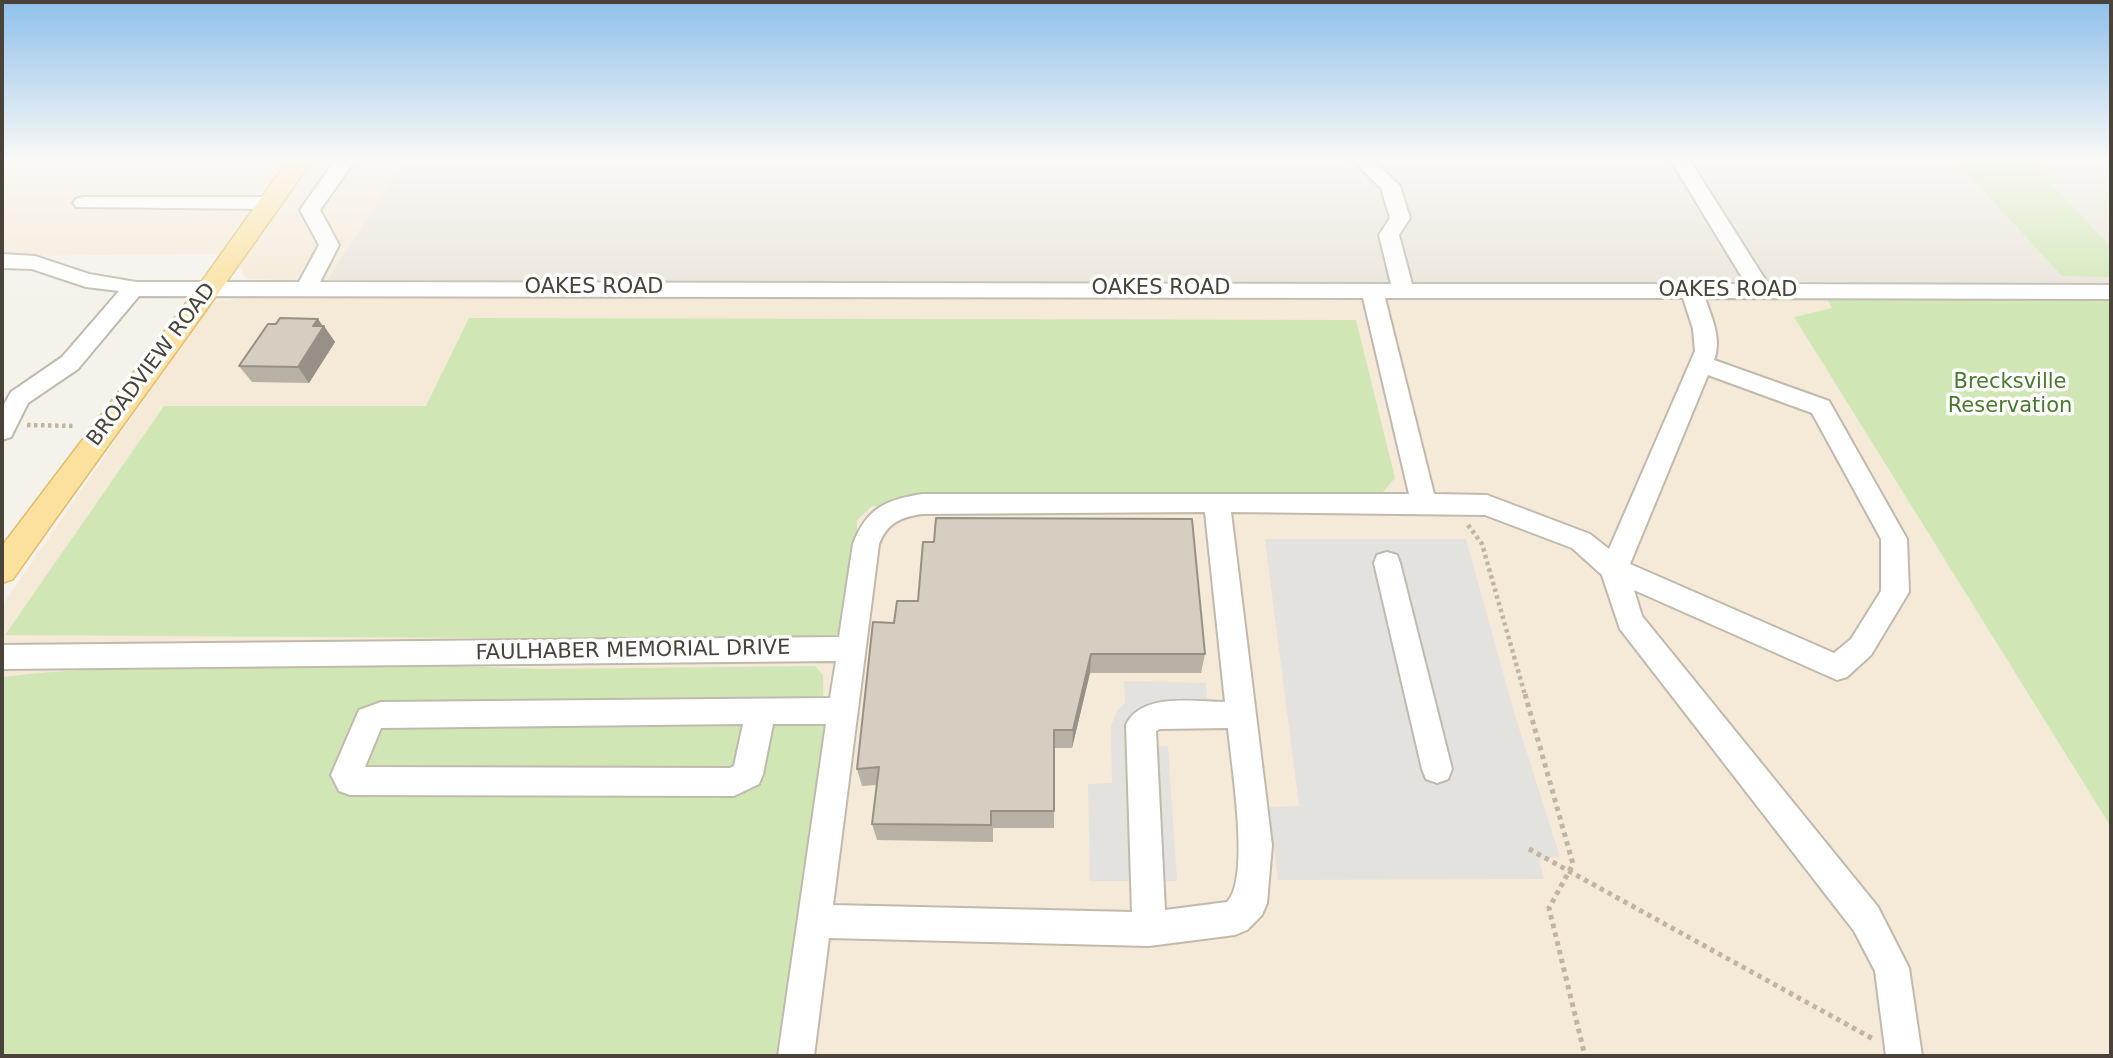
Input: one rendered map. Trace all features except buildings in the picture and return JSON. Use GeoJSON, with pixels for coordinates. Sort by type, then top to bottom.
{"type":"FeatureCollection","features":[{"type":"Feature","properties":{"kind":"main road","name":"BROADVIEW ROAD"},"geometry":{"type":"LineString","coordinates":[[2,570],[211,287],[265,208]]}},
{"type":"Feature","properties":{"kind":"street"},"geometry":{"type":"LineString","coordinates":[[306,288],[329,245],[311,208]]}},
{"type":"Feature","properties":{"kind":"street"},"geometry":{"type":"LineString","coordinates":[[1397,208],[1400,218],[1389,235],[1404,290]]}},
{"type":"Feature","properties":{"kind":"street"},"geometry":{"type":"LineString","coordinates":[[1711,208],[1746,263],[1760,291]]}},
{"type":"Feature","properties":{"kind":"street","name":"OAKES ROAD"},"geometry":{"type":"LineString","coordinates":[[2,261],[34,261],[88,280],[117,281],[133,289],[211,287],[2111,292]]}},
{"type":"Feature","properties":{"kind":"street"},"geometry":{"type":"LineString","coordinates":[[4,427],[10,398],[70,363],[133,289]]}},
{"type":"Feature","properties":{"kind":"street"},"geometry":{"type":"LineString","coordinates":[[1372,290],[1424,504]]}},
{"type":"Feature","properties":{"kind":"street"},"geometry":{"type":"LineString","coordinates":[[1692,291],[1704,329],[1706,351],[1614,569],[1630,621],[1866,919],[1892,968],[1892,1050]]}},
{"type":"Feature","properties":{"kind":"street"},"geometry":{"type":"LineString","coordinates":[[796,1056],[866,544],[870,530],[886,513],[922,505],[1217,502],[1487,505],[1581,541],[1614,569],[1837,668],[1861,647],[1895,592],[1894,539],[1821,407],[1701,364]]}},
{"type":"Feature","properties":{"kind":"street"},"geometry":{"type":"LineString","coordinates":[[814,921],[1149,929],[1235,918],[1250,903],[1256,845],[1217,502]]}},
{"type":"Feature","properties":{"kind":"street"},"geometry":{"type":"LineString","coordinates":[[1387,563],[1437,769]]}},
{"type":"Feature","properties":{"kind":"street","name":"FAULHABER MEMORIAL DRIVE"},"geometry":{"type":"LineString","coordinates":[[2,657],[852,649]]}},
{"type":"Feature","properties":{"kind":"street"},"geometry":{"type":"LineString","coordinates":[[761,710],[748,774],[734,782],[350,781],[346,775],[369,719],[381,715],[761,710],[844,711]]}},
{"type":"Feature","properties":{"kind":"street"},"geometry":{"type":"LineString","coordinates":[[1149,929],[1141,725],[1156,716],[1242,715]]}},
{"type":"Feature","properties":{"kind":"path"},"geometry":{"type":"LineString","coordinates":[[4,427],[75,426]]}},
{"type":"Feature","properties":{"kind":"path"},"geometry":{"type":"LineString","coordinates":[[1465,520],[1482,544],[1573,864],[1549,908],[1585,1056]]}},
{"type":"Feature","properties":{"kind":"path"},"geometry":{"type":"LineString","coordinates":[[1530,849],[1892,1050]]}},
{"type":"Feature","properties":{"kind":"shaded area"},"geometry":{"type":"Polygon","coordinates":[[[2,208],[255,208],[222,254],[2,256],[2,208]]]}},
{"type":"Feature","properties":{"kind":"shaded area"},"geometry":{"type":"Polygon","coordinates":[[[279,208],[373,208],[326,281],[249,279],[244,276],[240,266],[279,208]]]}},
{"type":"Feature","properties":{"kind":"shaded area"},"geometry":{"type":"Polygon","coordinates":[[[373,208],[2111,208],[2111,288],[326,281],[373,208]]]}},
{"type":"Feature","properties":{"kind":"shaded area"},"geometry":{"type":"Polygon","coordinates":[[[1824,293],[1833,308],[1794,317],[2111,827],[2111,1056],[2,1056],[2,606],[213,302],[261,296],[1824,293]]]}},
{"type":"Feature","properties":{"kind":"shaded area"},"geometry":{"type":"Polygon","coordinates":[[[1265,539],[1466,539],[1513,709],[1560,857],[1542,858],[1539,861],[1544,879],[1278,880],[1269,807],[1299,806],[1265,539]]]}},
{"type":"Feature","properties":{"kind":"shaded area"},"geometry":{"type":"Polygon","coordinates":[[[1124,681],[1206,683],[1209,725],[1153,729],[1147,747],[1168,746],[1177,881],[1090,881],[1088,784],[1112,783],[1111,726],[1125,702],[1124,681]]]}},
{"type":"Feature","properties":{"kind":"green space"},"geometry":{"type":"Polygon","coordinates":[[[2000,208],[2074,208],[2111,247],[2111,277],[2062,276],[2000,208]]]}},
{"type":"Feature","properties":{"kind":"green space","name":"Brecksville Reservation"},"geometry":{"type":"Polygon","coordinates":[[[1824,293],[2111,294],[2111,827],[1794,317],[1832,308],[1824,293]]]}},
{"type":"Feature","properties":{"kind":"green space"},"geometry":{"type":"Polygon","coordinates":[[[469,318],[1356,320],[1395,478],[1382,493],[872,506],[857,520],[857,546],[846,625],[837,635],[806,640],[5,635],[164,406],[426,406],[469,318]]]}},
{"type":"Feature","properties":{"kind":"green space"},"geometry":{"type":"Polygon","coordinates":[[[331,662],[544,669],[815,666],[823,675],[824,746],[783,1056],[2,1056],[2,677],[125,668],[331,662]]]}}]}
